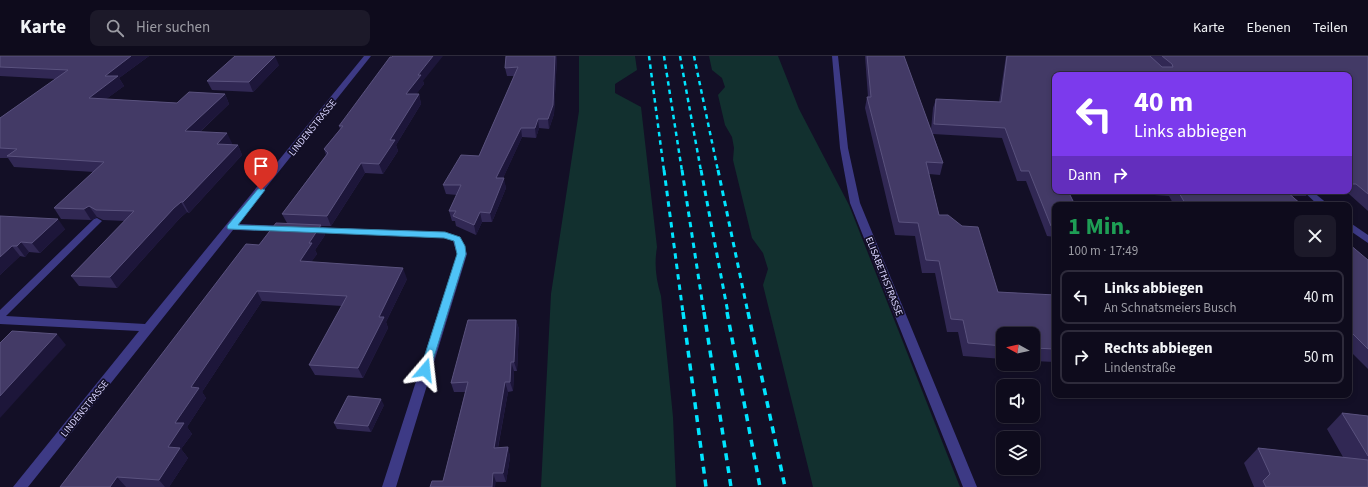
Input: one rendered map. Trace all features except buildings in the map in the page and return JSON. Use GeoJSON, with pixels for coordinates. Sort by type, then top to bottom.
{"type":"FeatureCollection","features":[{"type":"Feature","properties":{"kind":"street","name":"LINDENSTRASSE"},"geometry":{"type":"LineString","coordinates":[[20,487],[232,227],[368,56]]}},
{"type":"Feature","properties":{"kind":"street","name":"ELISABETHSTRASSE"},"geometry":{"type":"LineString","coordinates":[[836,56],[844,148],[855,203],[970,487]]}},
{"type":"Feature","properties":{"kind":"street"},"geometry":{"type":"LineString","coordinates":[[1311,194],[1320,202]]}},
{"type":"Feature","properties":{"kind":"street"},"geometry":{"type":"LineString","coordinates":[[0,316],[97,221]]}},
{"type":"Feature","properties":{"kind":"street"},"geometry":{"type":"LineString","coordinates":[[232,227],[445,235],[457,240],[462,254],[389,487]]}},
{"type":"Feature","properties":{"kind":"street"},"geometry":{"type":"LineString","coordinates":[[1352,227],[1368,240]]}},
{"type":"Feature","properties":{"kind":"street"},"geometry":{"type":"LineString","coordinates":[[0,320],[149,328]]}},
{"type":"Feature","properties":{"kind":"green space"},"geometry":{"type":"Polygon","coordinates":[[[579,56],[635,56],[637,70],[615,84],[615,93],[641,107],[657,247],[656,272],[661,296],[673,417],[676,487],[541,487],[551,294],[579,111],[579,56]]]}},
{"type":"Feature","properties":{"kind":"green space"},"geometry":{"type":"Polygon","coordinates":[[[709,56],[778,56],[799,109],[849,205],[960,487],[813,487],[763,285],[768,269],[763,253],[752,238],[733,160],[734,148],[732,137],[725,125],[718,95],[725,87],[722,78],[712,70],[709,56]]]}},
{"type":"Feature","properties":{"kind":"railway"},"geometry":{"type":"LineString","coordinates":[[649,56],[664,171]]}},
{"type":"Feature","properties":{"kind":"railway"},"geometry":{"type":"LineString","coordinates":[[664,56],[682,171]]}},
{"type":"Feature","properties":{"kind":"railway"},"geometry":{"type":"LineString","coordinates":[[680,56],[701,171]]}},
{"type":"Feature","properties":{"kind":"railway"},"geometry":{"type":"LineString","coordinates":[[694,56],[718,171]]}},
{"type":"Feature","properties":{"kind":"railway"},"geometry":{"type":"LineString","coordinates":[[664,170],[683,313]]}},
{"type":"Feature","properties":{"kind":"railway"},"geometry":{"type":"LineString","coordinates":[[682,170],[704,313]]}},
{"type":"Feature","properties":{"kind":"railway"},"geometry":{"type":"LineString","coordinates":[[701,170],[728,313]]}},
{"type":"Feature","properties":{"kind":"railway"},"geometry":{"type":"LineString","coordinates":[[718,170],[748,313]]}},
{"type":"Feature","properties":{"kind":"railway"},"geometry":{"type":"LineString","coordinates":[[683,312],[706,487]]}},
{"type":"Feature","properties":{"kind":"railway"},"geometry":{"type":"LineString","coordinates":[[704,312],[731,487]]}},
{"type":"Feature","properties":{"kind":"railway"},"geometry":{"type":"LineString","coordinates":[[727,312],[760,487]]}},
{"type":"Feature","properties":{"kind":"railway"},"geometry":{"type":"LineString","coordinates":[[748,312],[785,487]]}},
{"type":"Feature","properties":{"kind":"route"},"geometry":{"type":"LineString","coordinates":[[261,190],[232,227],[445,235],[457,240],[462,254],[425,370]]}}]}
